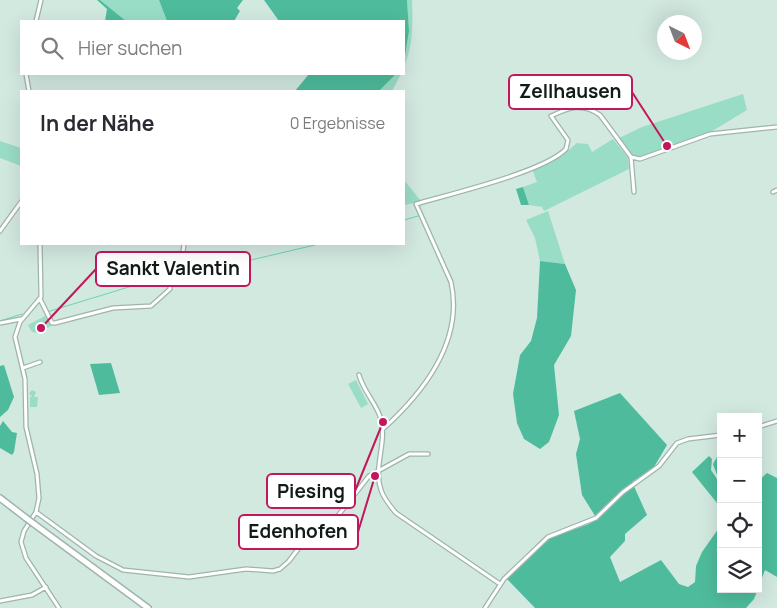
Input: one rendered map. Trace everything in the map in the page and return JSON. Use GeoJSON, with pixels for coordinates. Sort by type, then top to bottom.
{"type":"FeatureCollection","features":[{"type":"Feature","properties":{"kind":"main road"},"geometry":{"type":"LineString","coordinates":[[0,498],[148,608]]}},
{"type":"Feature","properties":{"kind":"street"},"geometry":{"type":"LineString","coordinates":[[36,20],[40,0]]}},
{"type":"Feature","properties":{"kind":"street"},"geometry":{"type":"LineString","coordinates":[[26,75],[29,90]]}},
{"type":"Feature","properties":{"kind":"street"},"geometry":{"type":"LineString","coordinates":[[383,429],[402,412],[428,380],[448,345],[454,294],[451,282],[416,204],[515,174],[561,155],[566,149],[568,140],[550,116],[570,107],[580,106],[594,110],[600,115],[614,138],[630,157],[634,192]]}},
{"type":"Feature","properties":{"kind":"street"},"geometry":{"type":"LineString","coordinates":[[630,157],[640,159],[710,134],[777,127]]}},
{"type":"Feature","properties":{"kind":"street"},"geometry":{"type":"LineString","coordinates":[[0,231],[20,203]]}},
{"type":"Feature","properties":{"kind":"street"},"geometry":{"type":"LineString","coordinates":[[40,245],[42,291],[40,299],[22,319],[15,341],[26,389],[26,430],[38,483],[39,498],[36,512],[24,532],[21,542],[26,558],[59,608]]}},
{"type":"Feature","properties":{"kind":"street"},"geometry":{"type":"LineString","coordinates":[[40,299],[52,323],[113,308],[151,306],[170,289],[172,269],[184,256],[184,245]]}},
{"type":"Feature","properties":{"kind":"street"},"geometry":{"type":"LineString","coordinates":[[0,323],[22,319]]}},
{"type":"Feature","properties":{"kind":"street"},"geometry":{"type":"LineString","coordinates":[[22,368],[40,362]]}},
{"type":"Feature","properties":{"kind":"street"},"geometry":{"type":"LineString","coordinates":[[359,375],[363,388],[381,418],[383,429],[379,469],[381,489],[396,513],[500,584]]}},
{"type":"Feature","properties":{"kind":"street"},"geometry":{"type":"LineString","coordinates":[[762,426],[777,421]]}},
{"type":"Feature","properties":{"kind":"street"},"geometry":{"type":"LineString","coordinates":[[484,608],[500,584],[548,537],[596,518],[623,492],[659,466],[678,443],[688,439],[717,435]]}},
{"type":"Feature","properties":{"kind":"street"},"geometry":{"type":"LineString","coordinates":[[36,512],[96,556],[123,570],[189,577],[246,569],[273,571],[289,561],[305,540],[317,535],[329,526],[369,476],[409,454],[428,454]]}},
{"type":"Feature","properties":{"kind":"street"},"geometry":{"type":"LineString","coordinates":[[0,601],[32,596],[46,587]]}},
{"type":"Feature","properties":{"kind":"green space"},"geometry":{"type":"Polygon","coordinates":[[[97,0],[100,0],[125,20],[105,20],[107,9],[97,0]]]}},
{"type":"Feature","properties":{"kind":"green space"},"geometry":{"type":"Polygon","coordinates":[[[100,0],[159,0],[167,20],[125,20],[100,0]]]}},
{"type":"Feature","properties":{"kind":"green space"},"geometry":{"type":"Polygon","coordinates":[[[159,0],[243,0],[237,8],[240,11],[235,20],[167,20],[159,0]]]}},
{"type":"Feature","properties":{"kind":"green space"},"geometry":{"type":"Polygon","coordinates":[[[264,0],[407,0],[409,31],[405,57],[405,20],[278,20],[264,0]]]}},
{"type":"Feature","properties":{"kind":"green space"},"geometry":{"type":"Polygon","coordinates":[[[407,0],[412,0],[411,42],[405,64],[405,60],[409,31],[407,0]]]}},
{"type":"Feature","properties":{"kind":"green space"},"geometry":{"type":"Polygon","coordinates":[[[308,75],[395,75],[380,90],[296,90],[308,75]]]}},
{"type":"Feature","properties":{"kind":"green space"},"geometry":{"type":"Polygon","coordinates":[[[395,75],[400,75],[393,90],[380,90],[395,75]]]}},
{"type":"Feature","properties":{"kind":"green space"},"geometry":{"type":"Polygon","coordinates":[[[743,94],[747,110],[709,133],[637,158],[629,155],[617,139],[642,127],[743,94]]]}},
{"type":"Feature","properties":{"kind":"green space"},"geometry":{"type":"Polygon","coordinates":[[[613,139],[628,158],[629,169],[544,211],[542,207],[529,205],[523,187],[537,182],[532,169],[559,158],[577,143],[588,144],[592,152],[613,139]]]}},
{"type":"Feature","properties":{"kind":"green space"},"geometry":{"type":"Polygon","coordinates":[[[0,141],[20,148],[20,166],[0,158],[0,141]]]}},
{"type":"Feature","properties":{"kind":"green space"},"geometry":{"type":"Polygon","coordinates":[[[405,181],[421,201],[405,205],[405,181]]]}},
{"type":"Feature","properties":{"kind":"green space"},"geometry":{"type":"Polygon","coordinates":[[[523,187],[529,205],[521,205],[516,189],[523,187]]]}},
{"type":"Feature","properties":{"kind":"green space"},"geometry":{"type":"Polygon","coordinates":[[[548,211],[565,264],[540,261],[535,238],[526,220],[548,211]]]}},
{"type":"Feature","properties":{"kind":"green space"},"geometry":{"type":"Polygon","coordinates":[[[540,261],[565,264],[576,290],[571,336],[554,365],[559,415],[549,442],[540,449],[524,439],[517,423],[513,394],[520,355],[531,341],[537,318],[540,261]]]}},
{"type":"Feature","properties":{"kind":"green space"},"geometry":{"type":"Polygon","coordinates":[[[45,316],[51,326],[38,333],[32,332],[28,325],[45,316]]]}},
{"type":"Feature","properties":{"kind":"green space"},"geometry":{"type":"Polygon","coordinates":[[[111,363],[120,393],[99,395],[90,364],[111,363]]]}},
{"type":"Feature","properties":{"kind":"green space"},"geometry":{"type":"Polygon","coordinates":[[[4,365],[14,397],[8,410],[0,417],[0,366],[4,365]]]}},
{"type":"Feature","properties":{"kind":"green space"},"geometry":{"type":"Polygon","coordinates":[[[356,380],[368,404],[361,408],[348,384],[356,380]]]}},
{"type":"Feature","properties":{"kind":"green space"},"geometry":{"type":"Polygon","coordinates":[[[32,390],[36,392],[34,397],[38,397],[37,407],[30,407],[30,397],[32,397],[29,393],[32,390]]]}},
{"type":"Feature","properties":{"kind":"green space"},"geometry":{"type":"Polygon","coordinates":[[[620,393],[667,445],[654,467],[632,482],[647,515],[625,534],[625,541],[610,557],[620,582],[661,560],[679,584],[688,587],[695,582],[696,566],[702,552],[717,531],[717,593],[756,593],[746,608],[535,608],[507,579],[547,539],[589,524],[597,519],[582,495],[576,454],[580,439],[574,411],[620,393]]]}},
{"type":"Feature","properties":{"kind":"green space"},"geometry":{"type":"Polygon","coordinates":[[[3,421],[12,432],[17,433],[12,455],[0,448],[0,426],[3,421]]]}},
{"type":"Feature","properties":{"kind":"green space"},"geometry":{"type":"Polygon","coordinates":[[[709,456],[712,459],[711,470],[717,479],[717,503],[692,472],[709,456]]]}},
{"type":"Feature","properties":{"kind":"green space"},"geometry":{"type":"Polygon","coordinates":[[[717,457],[717,475],[713,464],[717,457]]]}},
{"type":"Feature","properties":{"kind":"green space"},"geometry":{"type":"Polygon","coordinates":[[[767,473],[777,478],[777,577],[765,570],[762,578],[762,477],[767,473]]]}},
{"type":"Feature","properties":{"kind":"waterway"},"geometry":{"type":"LineString","coordinates":[[405,220],[418,216]]}},
{"type":"Feature","properties":{"kind":"waterway"},"geometry":{"type":"LineString","coordinates":[[238,263],[315,245]]}},
{"type":"Feature","properties":{"kind":"waterway"},"geometry":{"type":"LineString","coordinates":[[172,274],[235,263]]}},
{"type":"Feature","properties":{"kind":"waterway"},"geometry":{"type":"LineString","coordinates":[[47,312],[168,275]]}},
{"type":"Feature","properties":{"kind":"waterway"},"geometry":{"type":"LineString","coordinates":[[0,321],[22,314]]}},
{"type":"Feature","properties":{"kind":"place","name":"Zellhausen"},"geometry":{"type":"Point","coordinates":[667,146]}},
{"type":"Feature","properties":{"kind":"place","name":"Sankt Valentin"},"geometry":{"type":"Point","coordinates":[41,328]}},
{"type":"Feature","properties":{"kind":"place","name":"Piesing"},"geometry":{"type":"Point","coordinates":[383,422]}},
{"type":"Feature","properties":{"kind":"place","name":"Edenhofen"},"geometry":{"type":"Point","coordinates":[375,476]}}]}
